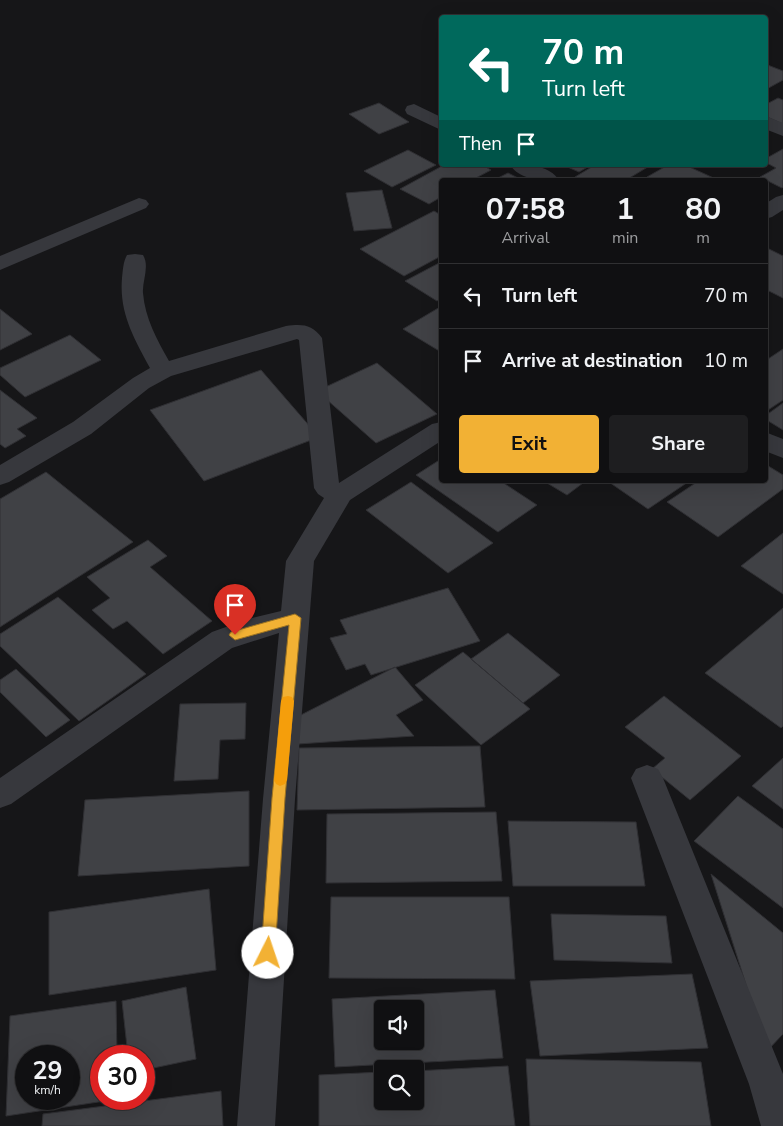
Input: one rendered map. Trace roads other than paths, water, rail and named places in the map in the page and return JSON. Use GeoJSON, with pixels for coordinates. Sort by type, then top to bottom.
{"type":"FeatureCollection","features":[{"type":"Feature","properties":{"kind":"street"},"geometry":{"type":"LineString","coordinates":[[414,110],[439,123]]}},
{"type":"Feature","properties":{"kind":"street"},"geometry":{"type":"LineString","coordinates":[[768,123],[783,130]]}},
{"type":"Feature","properties":{"kind":"street"},"geometry":{"type":"LineString","coordinates":[[524,167],[545,178]]}},
{"type":"Feature","properties":{"kind":"street"},"geometry":{"type":"LineString","coordinates":[[768,210],[783,201]]}},
{"type":"Feature","properties":{"kind":"street"},"geometry":{"type":"LineString","coordinates":[[0,264],[139,204]]}},
{"type":"Feature","properties":{"kind":"street"},"geometry":{"type":"LineString","coordinates":[[135,260],[132,294],[140,329],[163,371]]}},
{"type":"Feature","properties":{"kind":"street"},"geometry":{"type":"LineString","coordinates":[[0,476],[82,428],[141,383],[163,371],[286,333],[302,331],[310,338],[327,488],[341,494]]}},
{"type":"Feature","properties":{"kind":"street"},"geometry":{"type":"LineString","coordinates":[[256,1126],[279,798],[300,561],[317,530],[341,494],[439,431]]}},
{"type":"Feature","properties":{"kind":"street"},"geometry":{"type":"LineString","coordinates":[[768,442],[783,450]]}},
{"type":"Feature","properties":{"kind":"street"},"geometry":{"type":"LineString","coordinates":[[0,795],[222,640],[248,630],[295,618]]}},
{"type":"Feature","properties":{"kind":"street"},"geometry":{"type":"LineString","coordinates":[[646,778],[775,1076],[780,1126]]}}]}
